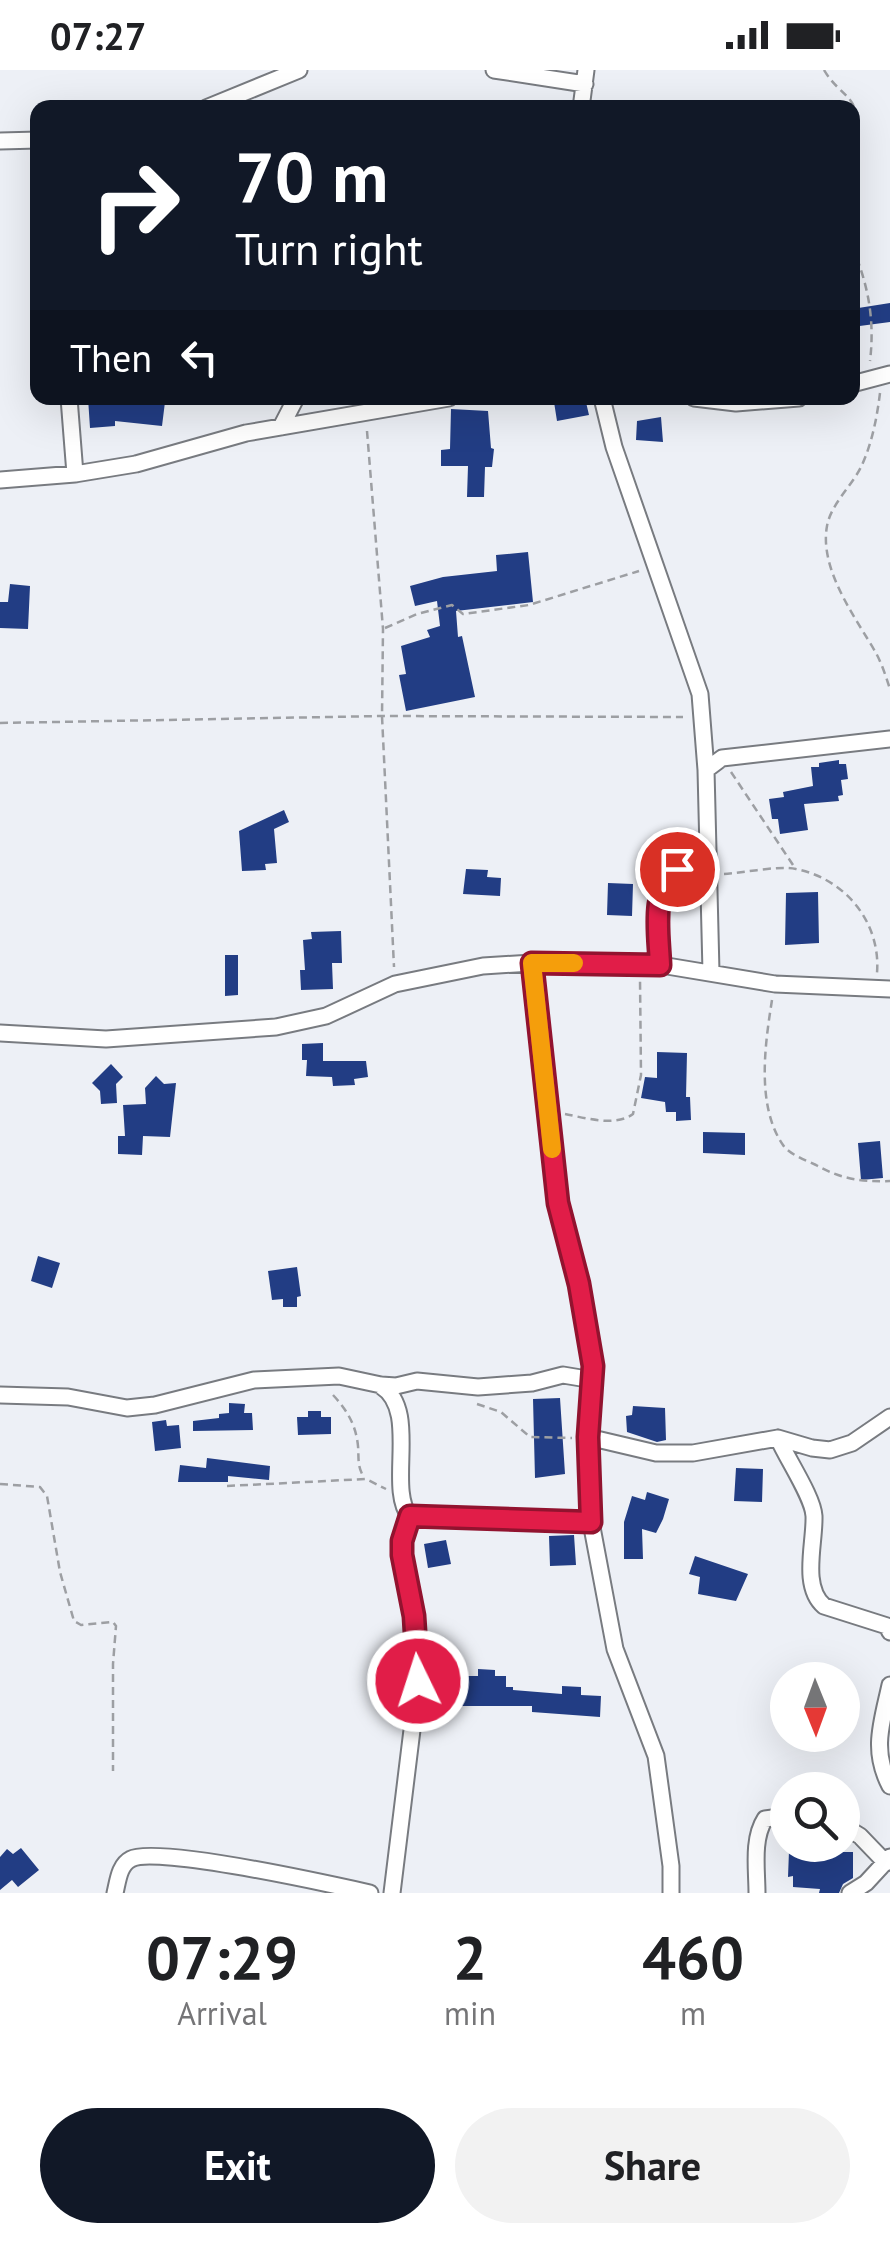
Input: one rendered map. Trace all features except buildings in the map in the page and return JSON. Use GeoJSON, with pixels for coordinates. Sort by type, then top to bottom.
{"type":"FeatureCollection","features":[{"type":"Feature","properties":{"kind":"street"},"geometry":{"type":"LineString","coordinates":[[241,100],[299,70]]}},
{"type":"Feature","properties":{"kind":"street"},"geometry":{"type":"LineString","coordinates":[[494,70],[585,77]]}},
{"type":"Feature","properties":{"kind":"street"},"geometry":{"type":"LineString","coordinates":[[0,141],[30,140]]}},
{"type":"Feature","properties":{"kind":"street"},"geometry":{"type":"LineString","coordinates":[[70,405],[75,474]]}},
{"type":"Feature","properties":{"kind":"street"},"geometry":{"type":"LineString","coordinates":[[281,427],[291,405]]}},
{"type":"Feature","properties":{"kind":"street"},"geometry":{"type":"LineString","coordinates":[[299,405],[311,423]]}},
{"type":"Feature","properties":{"kind":"street"},"geometry":{"type":"LineString","coordinates":[[0,480],[136,464],[246,433],[415,405]]}},
{"type":"Feature","properties":{"kind":"street"},"geometry":{"type":"LineString","coordinates":[[604,405],[654,566],[689,658],[703,717],[710,972]]}},
{"type":"Feature","properties":{"kind":"street"},"geometry":{"type":"LineString","coordinates":[[706,770],[722,758],[890,739]]}},
{"type":"Feature","properties":{"kind":"street"},"geometry":{"type":"LineString","coordinates":[[660,965],[658,921],[666,878],[708,854]]}},
{"type":"Feature","properties":{"kind":"street"},"geometry":{"type":"LineString","coordinates":[[532,963],[558,1203],[583,1302],[593,1380],[588,1437],[591,1522],[616,1650],[656,1756],[672,1866],[671,1893]]}},
{"type":"Feature","properties":{"kind":"street"},"geometry":{"type":"LineString","coordinates":[[0,1033],[106,1039],[276,1027],[326,1016],[395,984],[483,966],[532,963],[660,965],[774,984],[882,989]]}},
{"type":"Feature","properties":{"kind":"street"},"geometry":{"type":"LineString","coordinates":[[0,1395],[68,1397],[112,1407],[138,1407],[254,1380],[321,1377],[380,1385],[417,1381],[478,1388],[532,1383],[567,1374],[593,1380]]}},
{"type":"Feature","properties":{"kind":"street"},"geometry":{"type":"LineString","coordinates":[[380,1385],[391,1393],[396,1409],[403,1506],[410,1516]]}},
{"type":"Feature","properties":{"kind":"street"},"geometry":{"type":"LineString","coordinates":[[588,1437],[656,1453],[693,1453],[778,1438],[812,1448],[841,1448],[890,1417]]}},
{"type":"Feature","properties":{"kind":"street"},"geometry":{"type":"LineString","coordinates":[[778,1438],[814,1512],[812,1587],[816,1599],[836,1610],[887,1626],[890,1632]]}},
{"type":"Feature","properties":{"kind":"street"},"geometry":{"type":"LineString","coordinates":[[410,1516],[591,1522]]}},
{"type":"Feature","properties":{"kind":"street"},"geometry":{"type":"LineString","coordinates":[[392,1893],[418,1681],[414,1616],[402,1555],[410,1516]]}},
{"type":"Feature","properties":{"kind":"street"},"geometry":{"type":"LineString","coordinates":[[890,1685],[877,1747],[880,1766],[890,1786]]}},
{"type":"Feature","properties":{"kind":"street"},"geometry":{"type":"LineString","coordinates":[[757,1893],[760,1826],[770,1818]]}},
{"type":"Feature","properties":{"kind":"street"},"geometry":{"type":"LineString","coordinates":[[850,1893],[888,1860],[860,1836]]}},
{"type":"Feature","properties":{"kind":"street"},"geometry":{"type":"LineString","coordinates":[[115,1893],[128,1859],[140,1856],[206,1862],[370,1893]]}},
{"type":"Feature","properties":{"kind":"path"},"geometry":{"type":"LineString","coordinates":[[824,70],[852,100]]}},
{"type":"Feature","properties":{"kind":"path"},"geometry":{"type":"LineString","coordinates":[[860,265],[874,330],[870,364],[881,376],[870,442],[862,464],[835,506],[827,524],[826,540],[850,614],[878,655],[890,689]]}},
{"type":"Feature","properties":{"kind":"path"},"geometry":{"type":"LineString","coordinates":[[366,415],[384,630],[382,716],[395,984]]}},
{"type":"Feature","properties":{"kind":"path"},"geometry":{"type":"LineString","coordinates":[[384,630],[417,614],[452,605],[463,614],[529,606],[654,566]]}},
{"type":"Feature","properties":{"kind":"path"},"geometry":{"type":"LineString","coordinates":[[0,723],[382,716],[703,717]]}},
{"type":"Feature","properties":{"kind":"path"},"geometry":{"type":"LineString","coordinates":[[722,758],[795,868],[840,891],[869,920],[877,946],[882,989]]}},
{"type":"Feature","properties":{"kind":"path"},"geometry":{"type":"LineString","coordinates":[[708,875],[795,868]]}},
{"type":"Feature","properties":{"kind":"path"},"geometry":{"type":"LineString","coordinates":[[548,1112],[604,1120],[633,1114],[641,1075],[642,994],[638,964]]}},
{"type":"Feature","properties":{"kind":"path"},"geometry":{"type":"LineString","coordinates":[[774,984],[766,1035],[767,1088],[770,1119],[785,1149],[856,1182],[890,1181]]}},
{"type":"Feature","properties":{"kind":"path"},"geometry":{"type":"LineString","coordinates":[[321,1377],[351,1418],[359,1470],[366,1480]]}},
{"type":"Feature","properties":{"kind":"path"},"geometry":{"type":"LineString","coordinates":[[469,1402],[490,1406],[535,1439],[588,1437]]}},
{"type":"Feature","properties":{"kind":"path"},"geometry":{"type":"LineString","coordinates":[[227,1486],[366,1480],[382,1486],[391,1497]]}},
{"type":"Feature","properties":{"kind":"path"},"geometry":{"type":"LineString","coordinates":[[0,1484],[40,1486],[46,1496],[74,1621],[81,1625],[107,1622],[116,1626],[112,1664],[113,1772]]}},
{"type":"Feature","properties":{"kind":"slow traffic"},"geometry":{"type":"LineString","coordinates":[[552,1149],[532,963],[574,963]]}},
{"type":"Feature","properties":{"kind":"route"},"geometry":{"type":"LineString","coordinates":[[418,1681],[414,1616],[402,1555],[410,1516],[591,1522],[588,1437],[593,1366],[579,1284],[558,1203],[532,963],[660,965],[658,921],[662,891],[666,878],[677,869]]}}]}
